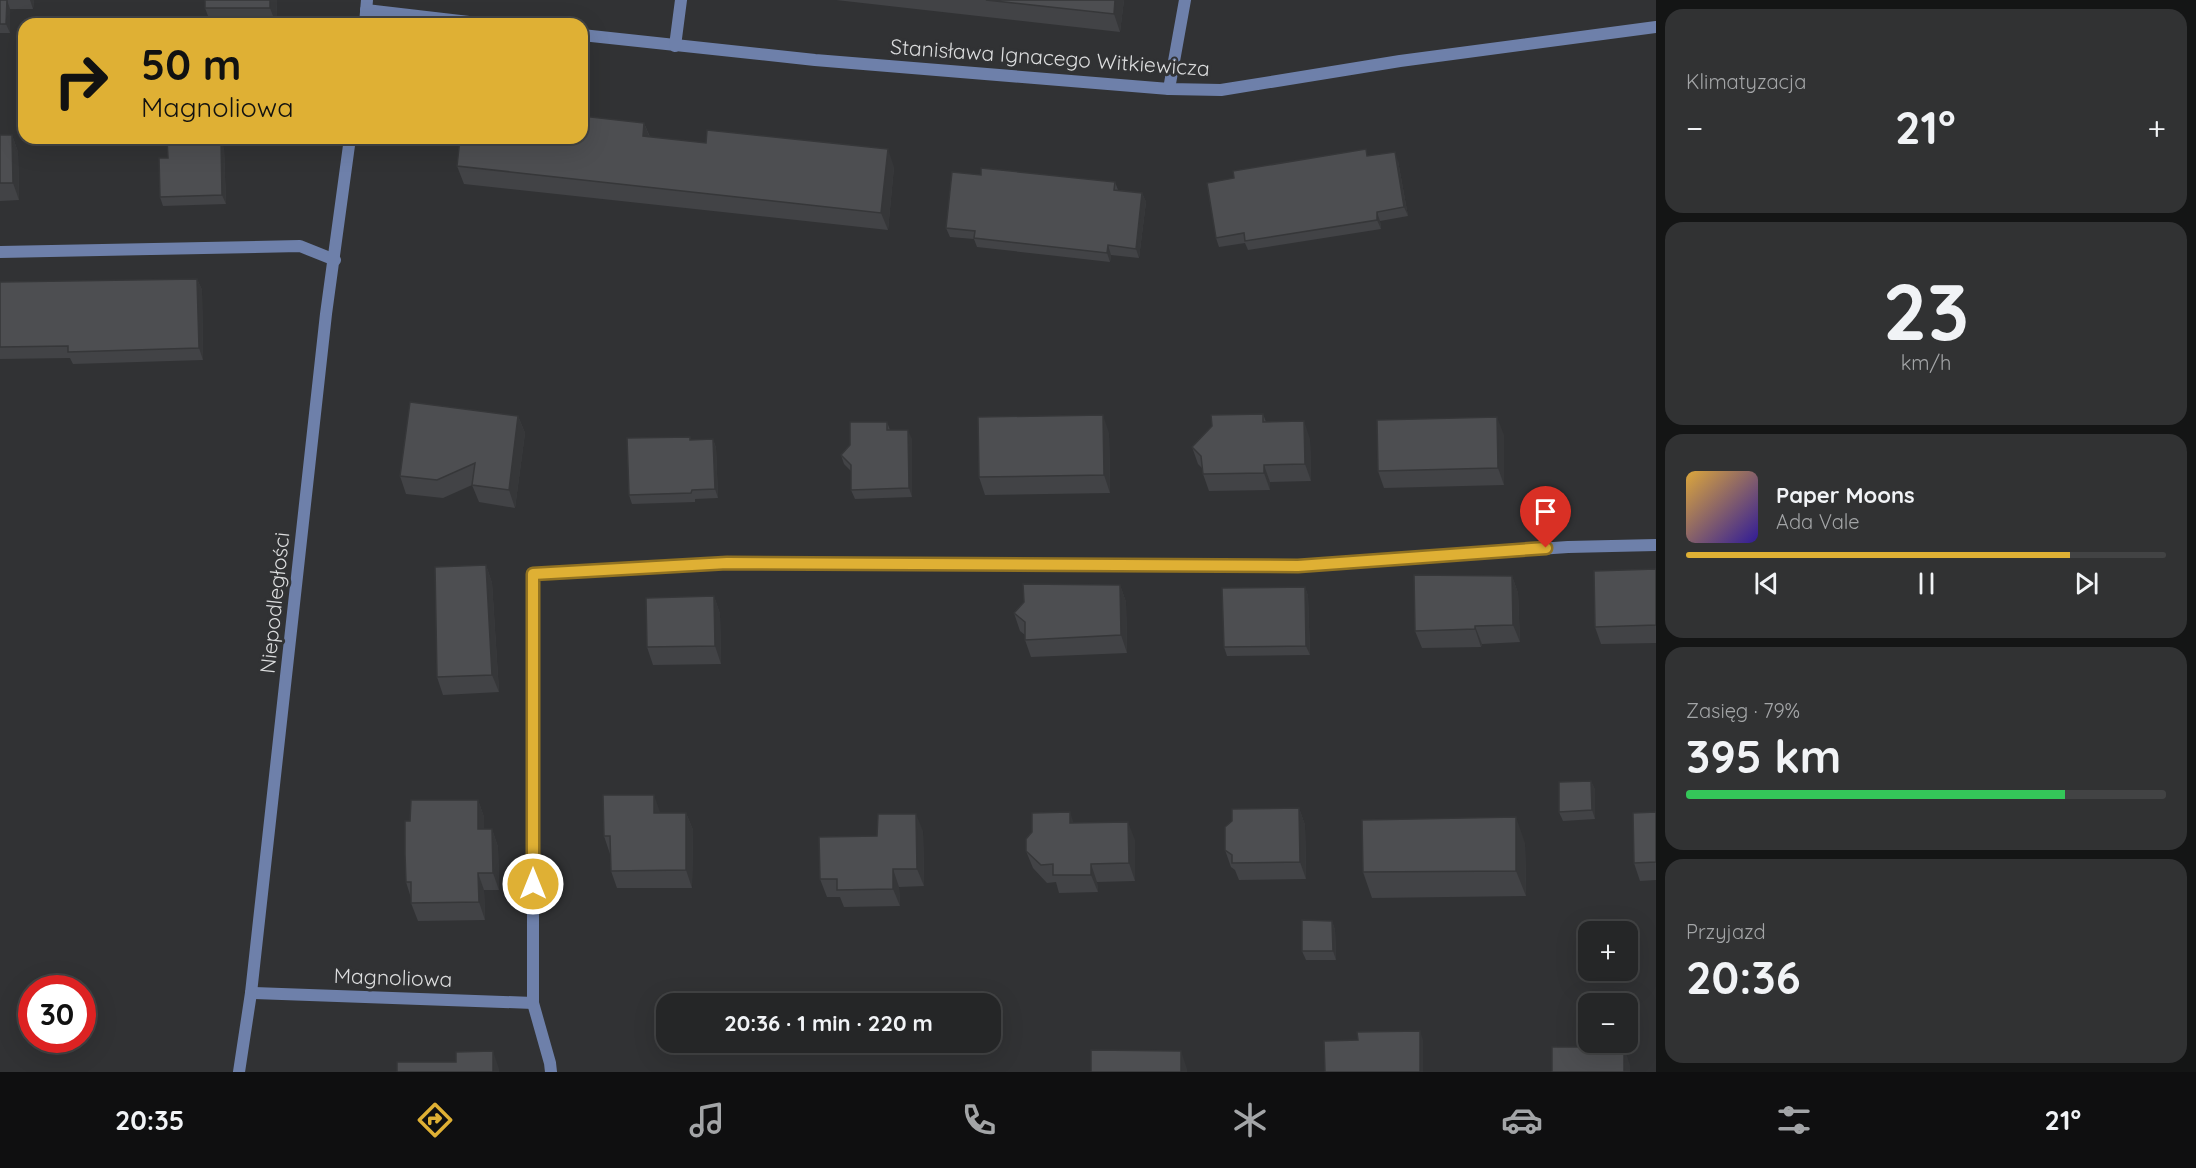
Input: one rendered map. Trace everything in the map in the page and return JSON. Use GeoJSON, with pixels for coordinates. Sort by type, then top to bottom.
{"type":"FeatureCollection","features":[{"type":"Feature","properties":{"kind":"street"},"geometry":{"type":"LineString","coordinates":[[675,46],[681,0]]}},
{"type":"Feature","properties":{"kind":"street"},"geometry":{"type":"LineString","coordinates":[[1169,89],[1185,0]]}},
{"type":"Feature","properties":{"kind":"street"},"geometry":{"type":"LineString","coordinates":[[367,5],[448,18]]}},
{"type":"Feature","properties":{"kind":"street","name":"Stanisława Ignacego Witkiewicza"},"geometry":{"type":"LineString","coordinates":[[588,36],[827,61],[1169,89],[1221,90],[1400,61],[1656,27]]}},
{"type":"Feature","properties":{"kind":"street","name":"Niepodległości"},"geometry":{"type":"LineString","coordinates":[[239,1072],[251,993],[326,314],[349,144]]}},
{"type":"Feature","properties":{"kind":"street"},"geometry":{"type":"LineString","coordinates":[[0,252],[300,246],[335,260]]}},
{"type":"Feature","properties":{"kind":"street"},"geometry":{"type":"LineString","coordinates":[[551,1072],[533,1003],[533,574],[727,563],[1298,566],[1569,547],[1656,545]]}},
{"type":"Feature","properties":{"kind":"street","name":"Magnoliowa"},"geometry":{"type":"LineString","coordinates":[[251,993],[533,1003]]}},
{"type":"Feature","properties":{"kind":"building"},"geometry":{"type":"Polygon","coordinates":[[[0,0],[7,0],[6,24],[0,24],[0,0]]]}},
{"type":"Feature","properties":{"kind":"building"},"geometry":{"type":"Polygon","coordinates":[[[205,0],[270,0],[270,8],[205,8],[205,0]]]}},
{"type":"Feature","properties":{"kind":"building"},"geometry":{"type":"Polygon","coordinates":[[[986,0],[1115,0],[1114,14],[986,0]]]}},
{"type":"Feature","properties":{"kind":"building"},"geometry":{"type":"Polygon","coordinates":[[[588,117],[644,123],[643,136],[706,143],[707,130],[888,149],[881,213],[457,166],[459,144],[588,144],[588,117]]]}},
{"type":"Feature","properties":{"kind":"building"},"geometry":{"type":"Polygon","coordinates":[[[0,135],[12,135],[13,183],[0,183],[0,135]]]}},
{"type":"Feature","properties":{"kind":"building"},"geometry":{"type":"Polygon","coordinates":[[[167,144],[221,144],[222,195],[160,197],[159,158],[168,158],[167,144]]]}},
{"type":"Feature","properties":{"kind":"building"},"geometry":{"type":"Polygon","coordinates":[[[1366,149],[1367,156],[1395,152],[1404,207],[1377,212],[1377,220],[1245,241],[1244,233],[1216,238],[1207,183],[1234,178],[1233,171],[1366,149]]]}},
{"type":"Feature","properties":{"kind":"building"},"geometry":{"type":"Polygon","coordinates":[[[981,168],[1115,182],[1114,190],[1142,193],[1136,249],[1108,245],[1107,253],[974,238],[975,231],[946,228],[952,172],[981,175],[981,168]]]}},
{"type":"Feature","properties":{"kind":"building"},"geometry":{"type":"Polygon","coordinates":[[[197,279],[199,348],[68,352],[68,346],[0,347],[0,282],[197,279]]]}},
{"type":"Feature","properties":{"kind":"building"},"geometry":{"type":"Polygon","coordinates":[[[410,402],[518,416],[509,490],[472,485],[475,463],[437,480],[400,476],[410,402]]]}},
{"type":"Feature","properties":{"kind":"building"},"geometry":{"type":"Polygon","coordinates":[[[1263,414],[1263,422],[1304,421],[1305,464],[1264,465],[1264,473],[1203,474],[1201,456],[1192,447],[1212,426],[1211,415],[1263,414]]]}},
{"type":"Feature","properties":{"kind":"building"},"geometry":{"type":"Polygon","coordinates":[[[1103,415],[1104,475],[979,477],[978,417],[1103,415]]]}},
{"type":"Feature","properties":{"kind":"building"},"geometry":{"type":"Polygon","coordinates":[[[1497,417],[1498,468],[1378,471],[1377,420],[1497,417]]]}},
{"type":"Feature","properties":{"kind":"building"},"geometry":{"type":"Polygon","coordinates":[[[850,422],[887,422],[887,430],[908,430],[909,488],[851,490],[851,465],[841,455],[850,445],[850,422]]]}},
{"type":"Feature","properties":{"kind":"building"},"geometry":{"type":"Polygon","coordinates":[[[690,437],[690,440],[713,439],[715,489],[692,490],[691,493],[629,495],[627,438],[690,437]]]}},
{"type":"Feature","properties":{"kind":"building"},"geometry":{"type":"Polygon","coordinates":[[[486,565],[492,675],[437,677],[435,567],[486,565]]]}},
{"type":"Feature","properties":{"kind":"building"},"geometry":{"type":"Polygon","coordinates":[[[1656,569],[1656,625],[1595,627],[1594,571],[1656,569]]]}},
{"type":"Feature","properties":{"kind":"building"},"geometry":{"type":"Polygon","coordinates":[[[1414,575],[1512,576],[1513,625],[1415,631],[1414,575]]]}},
{"type":"Feature","properties":{"kind":"building"},"geometry":{"type":"Polygon","coordinates":[[[1023,584],[1120,585],[1121,635],[1025,640],[1025,622],[1014,613],[1024,602],[1023,584]]]}},
{"type":"Feature","properties":{"kind":"building"},"geometry":{"type":"Polygon","coordinates":[[[1305,587],[1306,646],[1224,647],[1222,588],[1305,587]]]}},
{"type":"Feature","properties":{"kind":"building"},"geometry":{"type":"Polygon","coordinates":[[[714,596],[715,646],[647,647],[646,598],[714,596]]]}},
{"type":"Feature","properties":{"kind":"building"},"geometry":{"type":"Polygon","coordinates":[[[1591,781],[1592,810],[1559,812],[1559,782],[1591,781]]]}},
{"type":"Feature","properties":{"kind":"building"},"geometry":{"type":"Polygon","coordinates":[[[603,795],[654,795],[654,813],[686,813],[686,870],[611,871],[610,836],[604,836],[603,795]]]}},
{"type":"Feature","properties":{"kind":"building"},"geometry":{"type":"Polygon","coordinates":[[[411,800],[478,800],[478,829],[492,829],[493,873],[478,873],[479,902],[411,903],[411,882],[406,882],[405,821],[410,821],[411,800]]]}},
{"type":"Feature","properties":{"kind":"building"},"geometry":{"type":"Polygon","coordinates":[[[1299,808],[1300,862],[1232,863],[1232,855],[1225,850],[1225,827],[1232,821],[1232,809],[1299,808]]]}},
{"type":"Feature","properties":{"kind":"building"},"geometry":{"type":"Polygon","coordinates":[[[1070,812],[1070,823],[1128,822],[1129,863],[1091,864],[1091,875],[1053,875],[1053,864],[1041,865],[1026,851],[1026,839],[1032,832],[1032,813],[1070,812]]]}},
{"type":"Feature","properties":{"kind":"building"},"geometry":{"type":"Polygon","coordinates":[[[1656,812],[1656,862],[1634,863],[1633,813],[1656,812]]]}},
{"type":"Feature","properties":{"kind":"building"},"geometry":{"type":"Polygon","coordinates":[[[878,814],[916,814],[917,869],[893,869],[893,889],[837,890],[837,879],[820,879],[819,837],[877,836],[878,814]]]}},
{"type":"Feature","properties":{"kind":"building"},"geometry":{"type":"Polygon","coordinates":[[[1516,817],[1516,871],[1363,872],[1362,820],[1516,817]]]}},
{"type":"Feature","properties":{"kind":"building"},"geometry":{"type":"Polygon","coordinates":[[[1302,920],[1332,921],[1333,951],[1302,951],[1302,920]]]}},
{"type":"Feature","properties":{"kind":"building"},"geometry":{"type":"Polygon","coordinates":[[[1420,1031],[1420,1072],[1325,1072],[1324,1041],[1358,1040],[1357,1032],[1420,1031]]]}},
{"type":"Feature","properties":{"kind":"building"},"geometry":{"type":"Polygon","coordinates":[[[1552,1047],[1578,1047],[1578,1053],[1624,1053],[1624,1072],[1552,1072],[1552,1047]]]}},
{"type":"Feature","properties":{"kind":"building"},"geometry":{"type":"Polygon","coordinates":[[[1091,1050],[1181,1051],[1181,1072],[1091,1072],[1091,1050]]]}},
{"type":"Feature","properties":{"kind":"building"},"geometry":{"type":"Polygon","coordinates":[[[493,1051],[493,1072],[397,1072],[397,1062],[456,1062],[456,1052],[493,1051]]]}},
{"type":"Feature","properties":{"kind":"route"},"geometry":{"type":"LineString","coordinates":[[533,884],[533,574],[727,563],[1298,566],[1546,548]]}}]}
